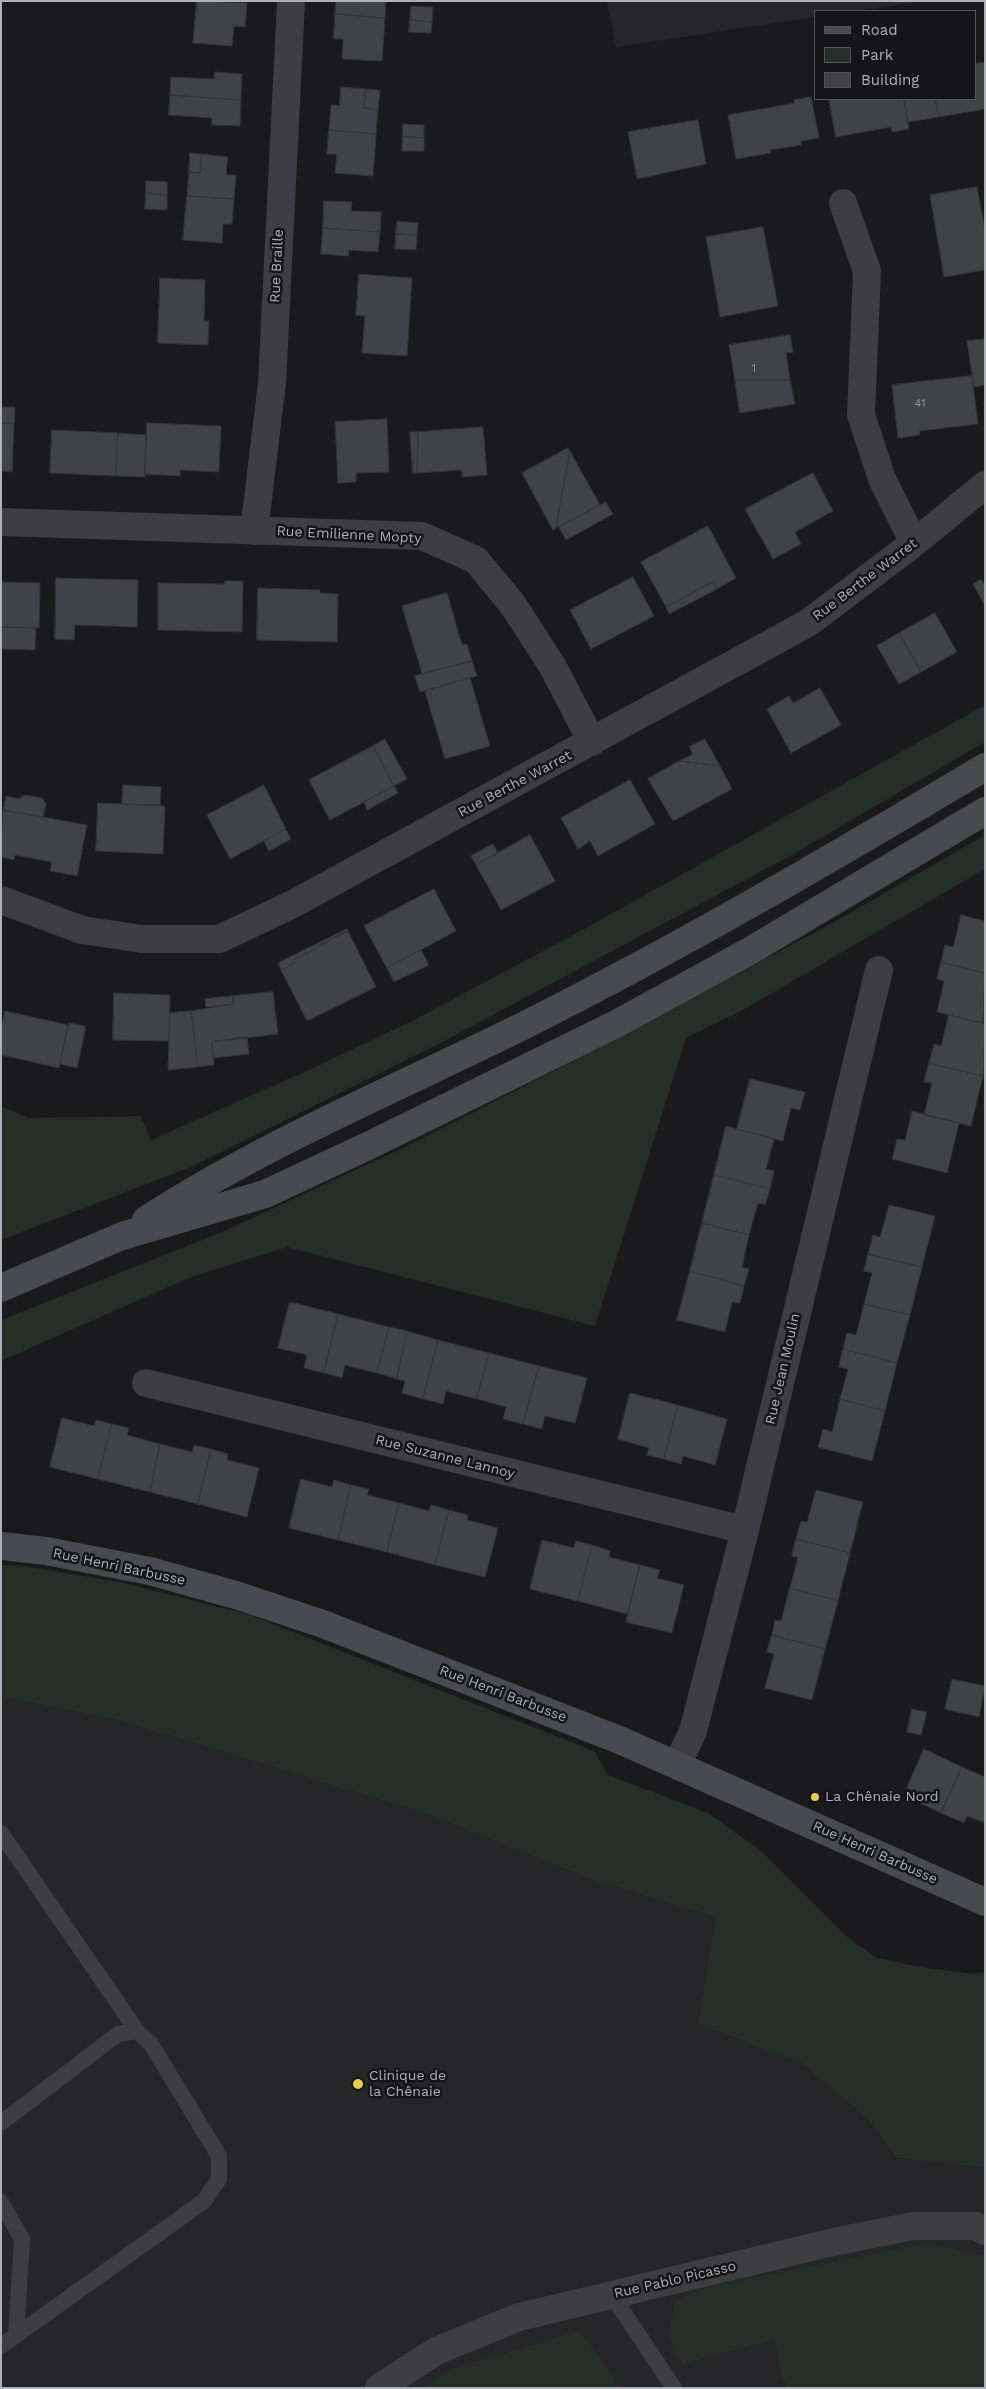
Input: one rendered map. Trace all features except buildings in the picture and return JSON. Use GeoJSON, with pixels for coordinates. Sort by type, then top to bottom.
{"type":"FeatureCollection","features":[{"type":"Feature","properties":{"kind":"main road"},"geometry":{"type":"LineString","coordinates":[[122,1236],[200,1185],[526,1024],[683,941],[985,767]]}},
{"type":"Feature","properties":{"kind":"main road"},"geometry":{"type":"LineString","coordinates":[[1,1288],[122,1236],[265,1194],[372,1144],[616,1024],[707,974],[985,811]]}},
{"type":"Feature","properties":{"kind":"main road","name":"Rue Henri Barbusse"},"geometry":{"type":"LineString","coordinates":[[1,1546],[46,1551],[150,1571],[239,1596],[323,1624],[622,1741],[985,1902]]}},
{"type":"Feature","properties":{"kind":"street","name":"Rue Braille"},"geometry":{"type":"LineString","coordinates":[[254,531],[272,383],[291,1]]}},
{"type":"Feature","properties":{"kind":"street"},"geometry":{"type":"LineString","coordinates":[[843,203],[867,271],[861,415],[882,479],[914,543]]}},
{"type":"Feature","properties":{"kind":"street","name":"Rue Berthe Warret"},"geometry":{"type":"LineString","coordinates":[[1,900],[82,930],[142,939],[218,939],[291,905],[808,623],[914,543],[985,485]]}},
{"type":"Feature","properties":{"kind":"street","name":"Rue Emilienne Mopty"},"geometry":{"type":"LineString","coordinates":[[1,522],[422,536],[476,560],[513,605],[553,667],[592,742]]}},
{"type":"Feature","properties":{"kind":"street","name":"Rue Jean Moulin"},"geometry":{"type":"LineString","coordinates":[[677,1765],[693,1731],[744,1530],[878,970]]}},
{"type":"Feature","properties":{"kind":"street","name":"Rue Suzanne Lannoy"},"geometry":{"type":"LineString","coordinates":[[146,1384],[744,1530]]}},
{"type":"Feature","properties":{"kind":"street","name":"Rue Pablo Picasso"},"geometry":{"type":"LineString","coordinates":[[379,2388],[436,2351],[519,2317],[838,2241],[913,2226],[976,2226],[985,2231]]}},
{"type":"Feature","properties":{"kind":"lane"},"geometry":{"type":"LineString","coordinates":[[1,1833],[137,2031],[151,2044],[219,2156],[219,2179],[204,2201],[1,2346]]}},
{"type":"Feature","properties":{"kind":"lane"},"geometry":{"type":"LineString","coordinates":[[1,2123],[118,2034],[137,2031]]}},
{"type":"Feature","properties":{"kind":"lane"},"geometry":{"type":"LineString","coordinates":[[1,2202],[22,2239],[16,2335]]}},
{"type":"Feature","properties":{"kind":"lane"},"geometry":{"type":"LineString","coordinates":[[612,2295],[674,2388]]}},
{"type":"Feature","properties":{"kind":"shaded area"},"geometry":{"type":"Polygon","coordinates":[[[607,1],[924,1],[863,10],[814,10],[814,17],[616,47],[607,1]]]}},
{"type":"Feature","properties":{"kind":"shaded area","name":"Clinique de la Chênaie"},"geometry":{"type":"Polygon","coordinates":[[[1,1697],[121,1721],[433,1816],[586,1878],[715,1917],[698,2024],[802,2064],[869,2120],[897,2158],[985,2168],[985,2388],[1,2388],[1,1697]]]}},
{"type":"Feature","properties":{"kind":"green space"},"geometry":{"type":"Polygon","coordinates":[[[985,705],[985,742],[790,856],[446,1040],[191,1167],[1,1240],[1,1106],[30,1118],[141,1116],[151,1140],[311,1069],[414,1020],[575,934],[985,705]]]}},
{"type":"Feature","properties":{"kind":"green space"},"geometry":{"type":"Polygon","coordinates":[[[985,835],[985,869],[743,1010],[686,1038],[595,1326],[287,1247],[191,1277],[1,1361],[1,1320],[222,1232],[405,1147],[624,1035],[836,921],[985,835]]]}},
{"type":"Feature","properties":{"kind":"green space"},"geometry":{"type":"Polygon","coordinates":[[[1,1565],[25,1566],[124,1583],[250,1615],[594,1751],[608,1775],[708,1813],[760,1850],[847,1937],[877,1958],[926,1968],[975,1974],[985,1972],[985,2168],[897,2158],[869,2120],[802,2064],[698,2024],[715,1917],[586,1878],[433,1816],[121,1721],[1,1697],[1,1565]]]}},
{"type":"Feature","properties":{"kind":"green space"},"geometry":{"type":"Polygon","coordinates":[[[926,2243],[985,2256],[985,2388],[788,2388],[782,2378],[775,2339],[682,2364],[669,2338],[674,2303],[706,2287],[926,2243]]]}},
{"type":"Feature","properties":{"kind":"green space"},"geometry":{"type":"Polygon","coordinates":[[[580,2331],[621,2388],[425,2388],[451,2369],[580,2331]]]}},
{"type":"Feature","properties":{"kind":"place","name":"La Chênaie Nord"},"geometry":{"type":"Point","coordinates":[815,1797]}},
{"type":"Feature","properties":{"kind":"place","name":"Clinique de la Chênaie"},"geometry":{"type":"Point","coordinates":[358,2084]}}]}
